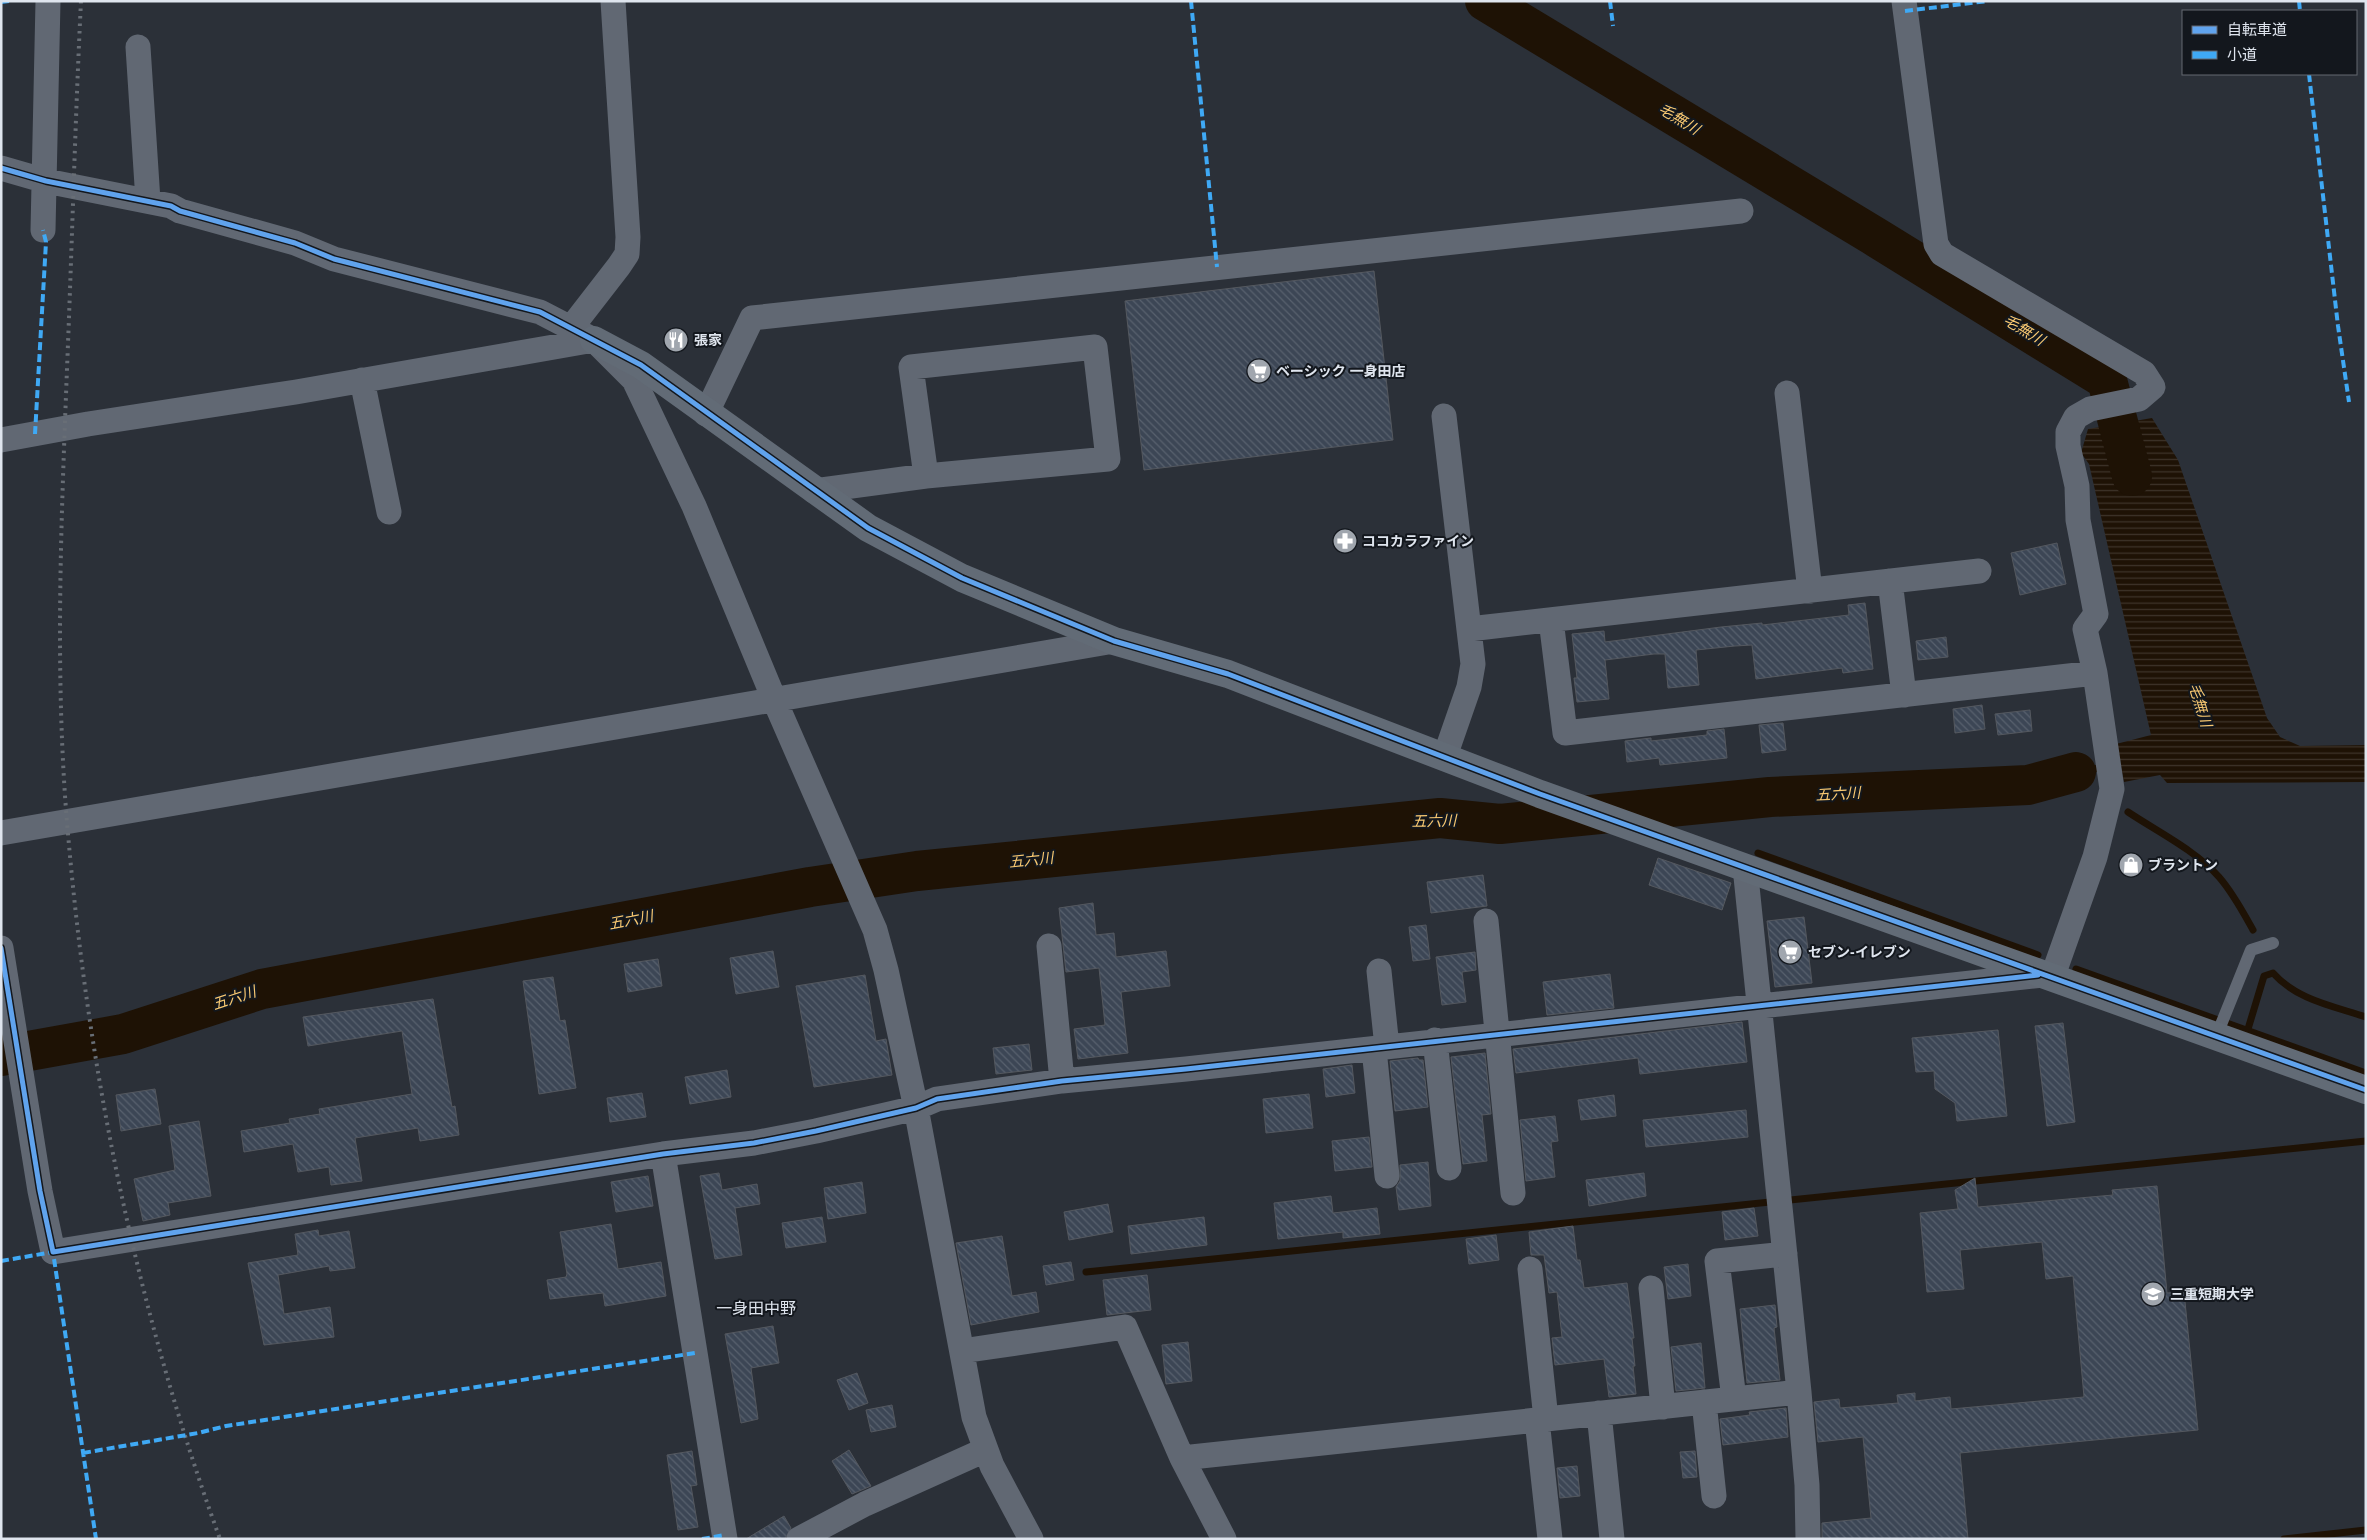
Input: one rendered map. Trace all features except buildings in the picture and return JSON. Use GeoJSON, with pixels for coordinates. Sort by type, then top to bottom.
{"type":"FeatureCollection","features":[{"type":"Feature","properties":{"kind":"street"},"geometry":{"type":"LineString","coordinates":[[43,230],[46,181],[48,1]]}},
{"type":"Feature","properties":{"kind":"street"},"geometry":{"type":"LineString","coordinates":[[1,440],[88,424],[362,380],[582,334],[627,254],[628,237],[614,1]]}},
{"type":"Feature","properties":{"kind":"street"},"geometry":{"type":"LineString","coordinates":[[1904,1],[1936,244],[1942,254],[2144,373],[2153,387],[2139,399],[2090,409],[2076,417],[2068,432],[2068,446],[2077,486],[2078,520],[2096,614],[2085,629],[2095,673],[2102,732],[2112,789],[2094,857],[2047,976]]}},
{"type":"Feature","properties":{"kind":"street"},"geometry":{"type":"LineString","coordinates":[[138,47],[148,201]]}},
{"type":"Feature","properties":{"kind":"street"},"geometry":{"type":"LineString","coordinates":[[1,168],[46,181],[171,206],[180,211],[295,243],[334,259],[540,312],[582,334],[638,372],[706,414],[868,528],[929,562],[1114,641],[1228,674],[1540,794],[2047,976],[2217,1033],[2366,1090]]}},
{"type":"Feature","properties":{"kind":"street"},"geometry":{"type":"LineString","coordinates":[[706,414],[752,318],[1741,211]]}},
{"type":"Feature","properties":{"kind":"street"},"geometry":{"type":"LineString","coordinates":[[814,491],[926,476],[1108,459],[1095,347],[911,367],[926,476]]}},
{"type":"Feature","properties":{"kind":"street"},"geometry":{"type":"LineString","coordinates":[[638,372],[774,699],[875,930],[886,970],[916,1108],[971,1404],[985,1450],[1001,1485],[1031,1539]]}},
{"type":"Feature","properties":{"kind":"street"},"geometry":{"type":"LineString","coordinates":[[362,380],[389,512]]}},
{"type":"Feature","properties":{"kind":"street"},"geometry":{"type":"LineString","coordinates":[[1787,393],[1810,591]]}},
{"type":"Feature","properties":{"kind":"street"},"geometry":{"type":"LineString","coordinates":[[1444,416],[1473,664],[1445,756]]}},
{"type":"Feature","properties":{"kind":"street"},"geometry":{"type":"LineString","coordinates":[[1469,629],[1979,571]]}},
{"type":"Feature","properties":{"kind":"street"},"geometry":{"type":"LineString","coordinates":[[1890,581],[1904,695]]}},
{"type":"Feature","properties":{"kind":"street"},"geometry":{"type":"LineString","coordinates":[[1551,620],[1565,734],[2095,673]]}},
{"type":"Feature","properties":{"kind":"street"},"geometry":{"type":"LineString","coordinates":[[1,834],[1114,641]]}},
{"type":"Feature","properties":{"kind":"street"},"geometry":{"type":"LineString","coordinates":[[1744,867],[1799,1392],[1807,1486],[1808,1539]]}},
{"type":"Feature","properties":{"kind":"street"},"geometry":{"type":"LineString","coordinates":[[1486,920],[1513,1193]]}},
{"type":"Feature","properties":{"kind":"street"},"geometry":{"type":"LineString","coordinates":[[1048,946],[1062,1081]]}},
{"type":"Feature","properties":{"kind":"street"},"geometry":{"type":"LineString","coordinates":[[1,948],[40,1191],[53,1252],[663,1154],[754,1143],[816,1132],[916,1108],[937,1099],[1062,1081],[1381,1048],[1435,1040],[1758,1005],[2047,976]]}},
{"type":"Feature","properties":{"kind":"street"},"geometry":{"type":"LineString","coordinates":[[1379,971],[1386,1176]]}},
{"type":"Feature","properties":{"kind":"street"},"geometry":{"type":"LineString","coordinates":[[1435,1040],[1449,1168]]}},
{"type":"Feature","properties":{"kind":"street"},"geometry":{"type":"LineString","coordinates":[[663,1154],[726,1539]]}},
{"type":"Feature","properties":{"kind":"street"},"geometry":{"type":"LineString","coordinates":[[1734,1399],[1717,1261],[1785,1254]]}},
{"type":"Feature","properties":{"kind":"street"},"geometry":{"type":"LineString","coordinates":[[1530,1269],[1550,1539]]}},
{"type":"Feature","properties":{"kind":"street"},"geometry":{"type":"LineString","coordinates":[[1651,1288],[1662,1407]]}},
{"type":"Feature","properties":{"kind":"street"},"geometry":{"type":"LineString","coordinates":[[962,1351],[1125,1327],[1182,1458],[1224,1539]]}},
{"type":"Feature","properties":{"kind":"street"},"geometry":{"type":"LineString","coordinates":[[1182,1458],[1799,1392]]}},
{"type":"Feature","properties":{"kind":"street"},"geometry":{"type":"LineString","coordinates":[[1704,1402],[1714,1496]]}},
{"type":"Feature","properties":{"kind":"street"},"geometry":{"type":"LineString","coordinates":[[1599,1413],[1612,1539]]}},
{"type":"Feature","properties":{"kind":"street"},"geometry":{"type":"LineString","coordinates":[[799,1539],[881,1496],[985,1450]]}},
{"type":"Feature","properties":{"kind":"lane"},"geometry":{"type":"LineString","coordinates":[[2217,1033],[2251,950],[2273,943]]}},
{"type":"Feature","properties":{"kind":"water"},"geometry":{"type":"Polygon","coordinates":[[[2152,418],[2178,460],[2267,718],[2280,737],[2300,746],[2366,745],[2366,782],[2167,783],[2160,775],[2124,782],[2116,744],[2151,735],[2089,464],[2081,453],[2088,429],[2152,418]]]}},
{"type":"Feature","properties":{"kind":"waterway","name":"毛無川"},"geometry":{"type":"LineString","coordinates":[[1485,1],[1874,236],[2107,380],[2132,476]]}},
{"type":"Feature","properties":{"kind":"waterway"},"geometry":{"type":"LineString","coordinates":[[2076,772],[2105,767]]}},
{"type":"Feature","properties":{"kind":"waterway","name":"五六川"},"geometry":{"type":"LineString","coordinates":[[1,1056],[123,1034],[262,989],[810,887],[917,871],[1440,818],[1500,824],[1770,797],[2028,785],[2076,772]]}},
{"type":"Feature","properties":{"kind":"waterway"},"geometry":{"type":"LineString","coordinates":[[2128,812],[2188,850],[2209,867],[2229,890],[2253,930]]}},
{"type":"Feature","properties":{"kind":"waterway"},"geometry":{"type":"LineString","coordinates":[[1758,853],[2038,955]]}},
{"type":"Feature","properties":{"kind":"waterway"},"geometry":{"type":"LineString","coordinates":[[2076,969],[2366,1073]]}},
{"type":"Feature","properties":{"kind":"waterway"},"geometry":{"type":"LineString","coordinates":[[2248,1029],[2264,976],[2273,973],[2293,990],[2304,996],[2366,1017]]}},
{"type":"Feature","properties":{"kind":"waterway"},"geometry":{"type":"LineString","coordinates":[[1086,1272],[2366,1141]]}},
{"type":"Feature","properties":{"kind":"waterway"},"geometry":{"type":"LineString","coordinates":[[2284,1539],[2366,1530]]}},
{"type":"Feature","properties":{"kind":"railway"},"geometry":{"type":"LineString","coordinates":[[81,1],[60,607],[64,786],[69,845],[78,934],[90,1022],[122,1197],[142,1284],[165,1370],[191,1455],[220,1539]]}},
{"type":"Feature","properties":{"kind":"marked path"},"geometry":{"type":"LineString","coordinates":[[1,2],[9,1]]}},
{"type":"Feature","properties":{"kind":"marked path"},"geometry":{"type":"LineString","coordinates":[[1191,1],[1217,267]]}},
{"type":"Feature","properties":{"kind":"marked path"},"geometry":{"type":"LineString","coordinates":[[1610,1],[1613,26]]}},
{"type":"Feature","properties":{"kind":"marked path"},"geometry":{"type":"LineString","coordinates":[[1905,11],[1988,1]]}},
{"type":"Feature","properties":{"kind":"marked path"},"geometry":{"type":"LineString","coordinates":[[2299,1],[2300,10]]}},
{"type":"Feature","properties":{"kind":"marked path"},"geometry":{"type":"LineString","coordinates":[[2309,75],[2338,326],[2349,402]]}},
{"type":"Feature","properties":{"kind":"marked path"},"geometry":{"type":"LineString","coordinates":[[35,434],[46,242],[43,230]]}},
{"type":"Feature","properties":{"kind":"marked path"},"geometry":{"type":"LineString","coordinates":[[1,1261],[53,1252],[96,1539]]}},
{"type":"Feature","properties":{"kind":"marked path"},"geometry":{"type":"LineString","coordinates":[[83,1453],[198,1433],[226,1426],[695,1353]]}},
{"type":"Feature","properties":{"kind":"marked path"},"geometry":{"type":"LineString","coordinates":[[702,1539],[725,1535]]}},
{"type":"Feature","properties":{"kind":"cycle path"},"geometry":{"type":"LineString","coordinates":[[1,168],[46,181],[171,206],[180,211],[295,243],[334,259],[540,312],[641,365],[868,528],[962,578],[1114,641],[1228,674],[1540,794],[2366,1090]]}},
{"type":"Feature","properties":{"kind":"cycle path"},"geometry":{"type":"LineString","coordinates":[[1,948],[40,1191],[53,1252],[663,1154],[754,1143],[916,1108],[937,1099],[1062,1081],[2038,975]]}},
{"type":"Feature","properties":{"kind":"place","name":"張家"},"geometry":{"type":"Point","coordinates":[676,340]}},
{"type":"Feature","properties":{"kind":"place","name":"ベーシック 一身田店"},"geometry":{"type":"Point","coordinates":[1259,371]}},
{"type":"Feature","properties":{"kind":"place","name":"ココカラファイン"},"geometry":{"type":"Point","coordinates":[1345,541]}},
{"type":"Feature","properties":{"kind":"place","name":"ブラントン"},"geometry":{"type":"Point","coordinates":[2131,865]}},
{"type":"Feature","properties":{"kind":"place","name":"セブン-イレブン"},"geometry":{"type":"Point","coordinates":[1790,952]}},
{"type":"Feature","properties":{"kind":"place","name":"三重短期大学"},"geometry":{"type":"Point","coordinates":[2153,1294]}},
{"type":"Feature","properties":{"kind":"district","name":"一身田中野"},"geometry":{"type":"Point","coordinates":[756,1308]}}]}
